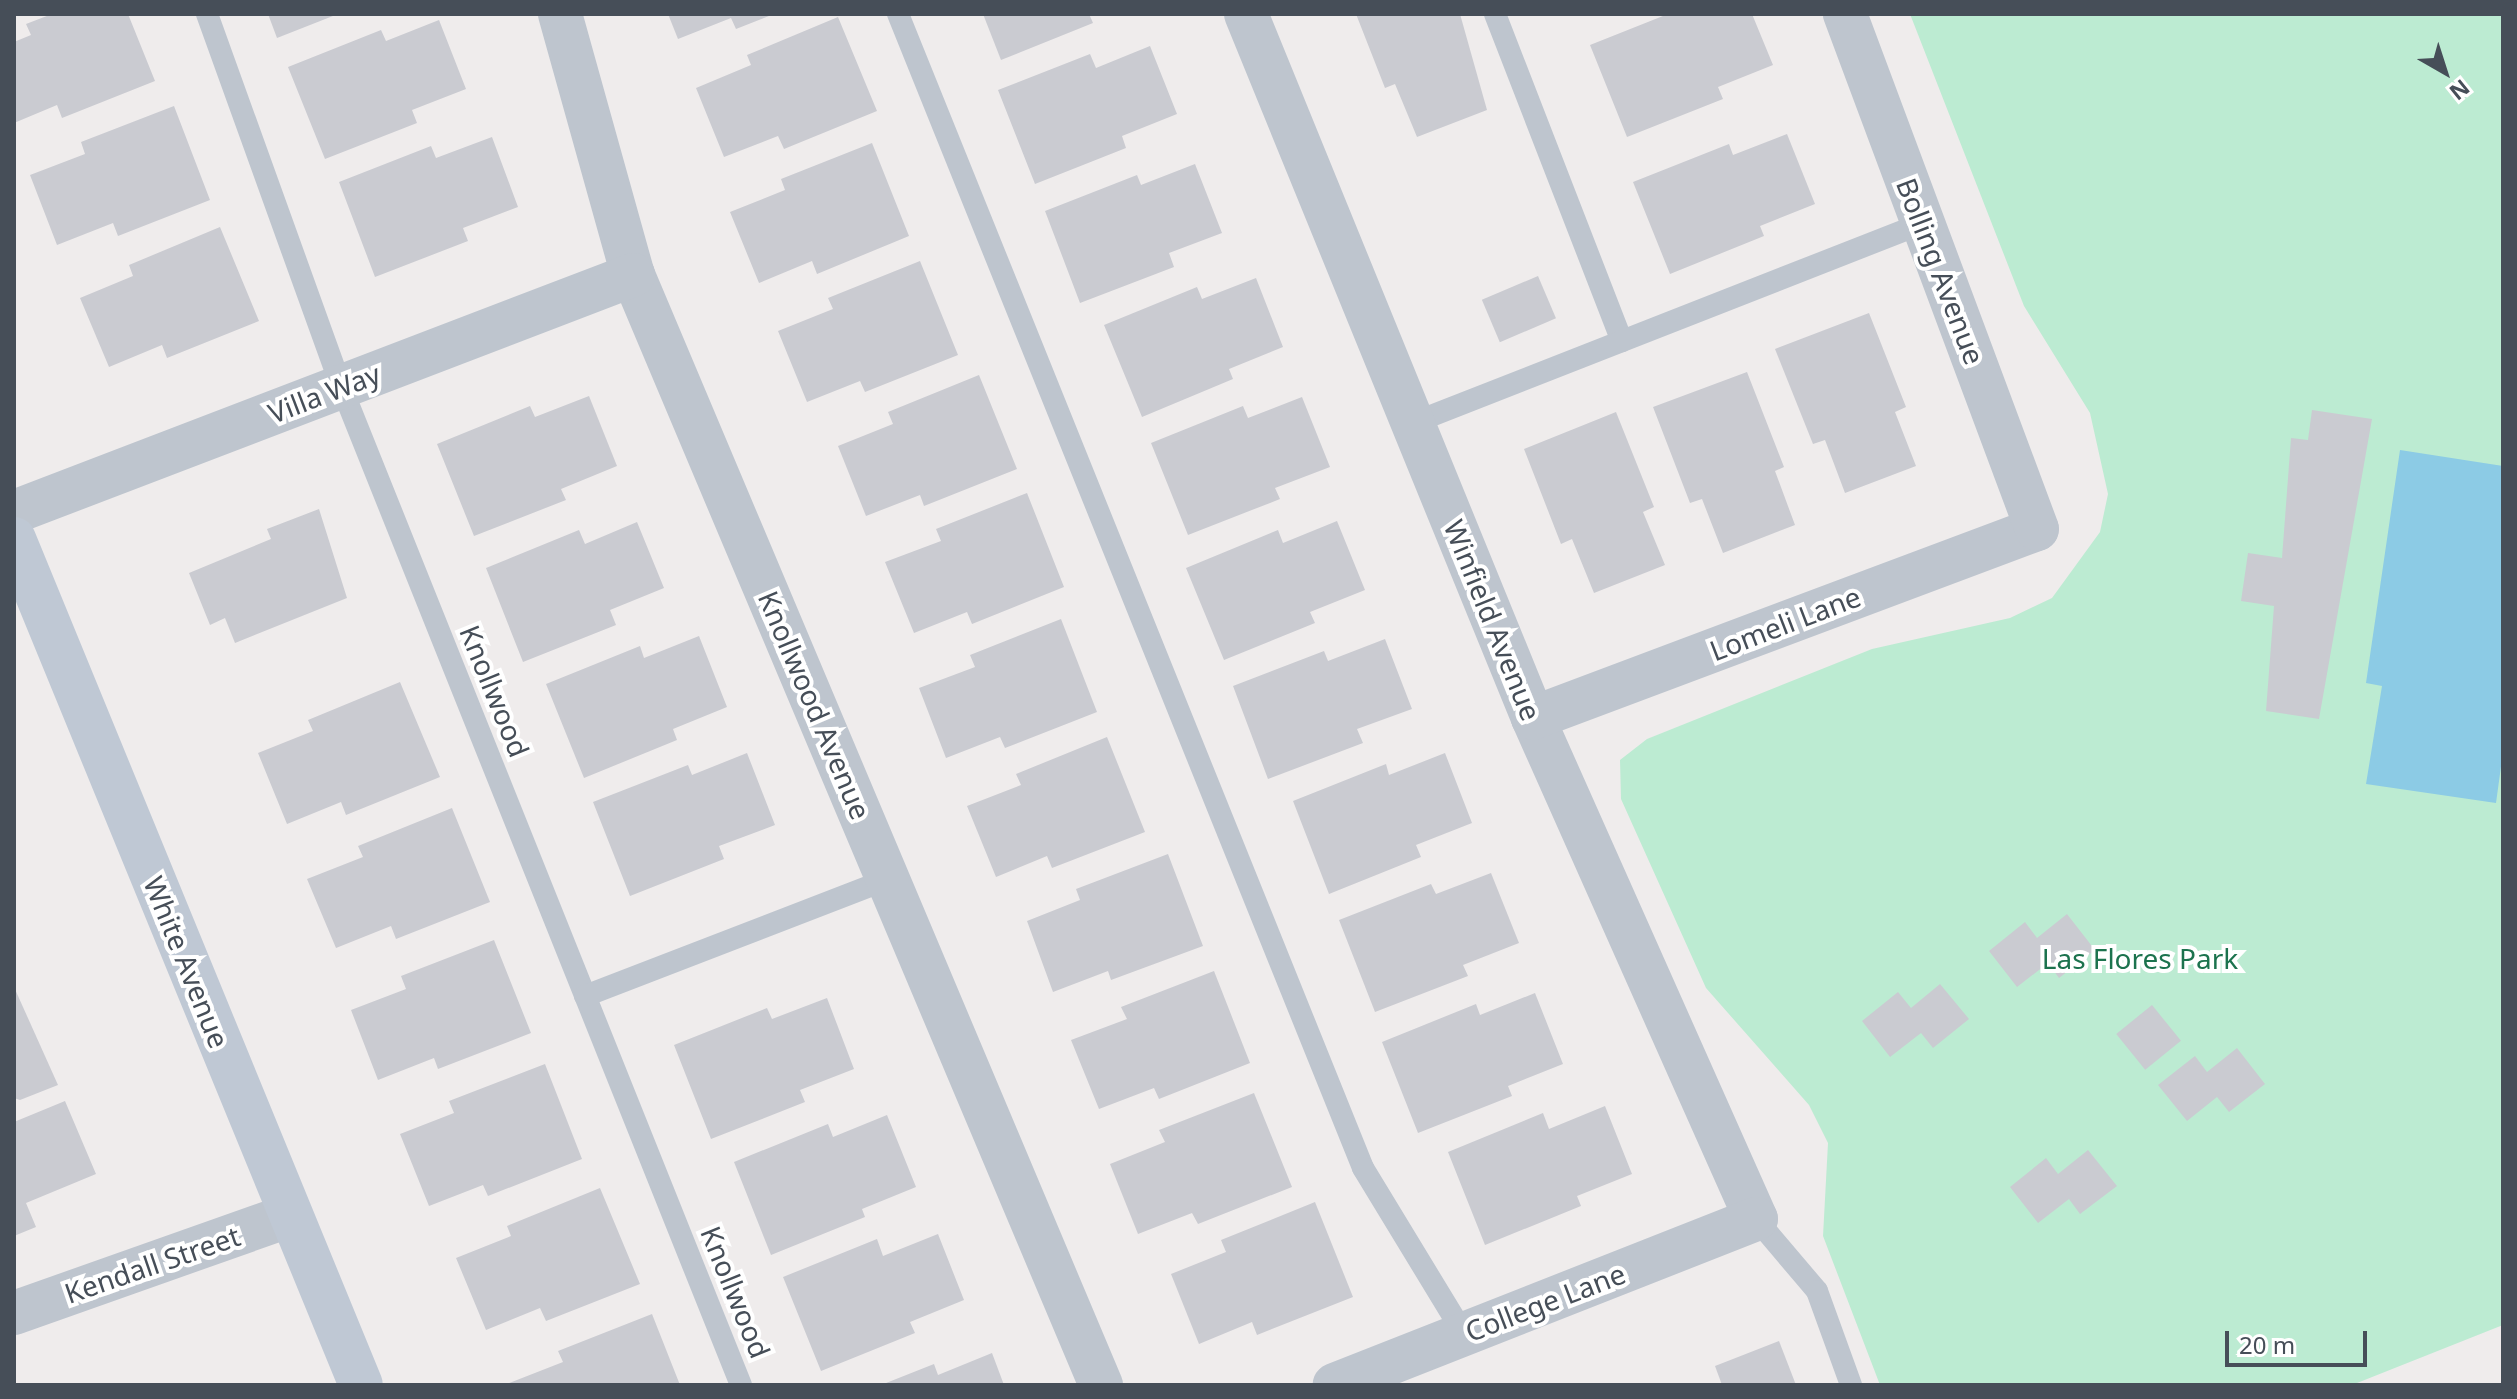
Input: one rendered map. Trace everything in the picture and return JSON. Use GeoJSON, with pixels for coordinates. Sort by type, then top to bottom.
{"type":"FeatureCollection","features":[{"type":"Feature","properties":{"kind":"main road","name":"White Avenue"},"geometry":{"type":"LineString","coordinates":[[14,539],[361,1385]]}},
{"type":"Feature","properties":{"kind":"street","name":"Knollwood Avenue"},"geometry":{"type":"LineString","coordinates":[[560,14],[633,275],[1101,1385]]}},
{"type":"Feature","properties":{"kind":"street","name":"Winfield Avenue"},"geometry":{"type":"LineString","coordinates":[[1246,14],[1533,718],[1756,1219]]}},
{"type":"Feature","properties":{"kind":"street","name":"Bolling Avenue"},"geometry":{"type":"LineString","coordinates":[[1845,14],[2037,529]]}},
{"type":"Feature","properties":{"kind":"street","name":"Villa Way"},"geometry":{"type":"LineString","coordinates":[[14,512],[633,275]]}},
{"type":"Feature","properties":{"kind":"street","name":"Lomeli Lane"},"geometry":{"type":"LineString","coordinates":[[1533,718],[2037,529]]}},
{"type":"Feature","properties":{"kind":"street","name":"Kendall Street"},"geometry":{"type":"LineString","coordinates":[[14,1313],[290,1215]]}},
{"type":"Feature","properties":{"kind":"street","name":"College Lane"},"geometry":{"type":"LineString","coordinates":[[1334,1385],[1756,1219]]}},
{"type":"Feature","properties":{"kind":"lane","name":"Knollwood"},"geometry":{"type":"LineString","coordinates":[[207,14],[341,386],[741,1385]]}},
{"type":"Feature","properties":{"kind":"lane"},"geometry":{"type":"LineString","coordinates":[[898,14],[1363,1168],[1464,1334]]}},
{"type":"Feature","properties":{"kind":"lane"},"geometry":{"type":"LineString","coordinates":[[1495,14],[1622,341]]}},
{"type":"Feature","properties":{"kind":"lane"},"geometry":{"type":"LineString","coordinates":[[1413,423],[1923,223]]}},
{"type":"Feature","properties":{"kind":"lane"},"geometry":{"type":"LineString","coordinates":[[585,996],[888,879]]}},
{"type":"Feature","properties":{"kind":"lane"},"geometry":{"type":"LineString","coordinates":[[1756,1219],[1817,1291],[1851,1385]]}},
{"type":"Feature","properties":{"kind":"green space","name":"Las Flores Park"},"geometry":{"type":"Polygon","coordinates":[[[1910,14],[2503,14],[2503,1325],[2352,1385],[1880,1385],[1823,1236],[1828,1143],[1809,1105],[1706,988],[1621,799],[1620,760],[1647,739],[1872,649],[2010,618],[2052,598],[2100,532],[2108,494],[2090,413],[2024,306],[1910,14]]]}},
{"type":"Feature","properties":{"kind":"water"},"geometry":{"type":"Polygon","coordinates":[[[2400,450],[2503,466],[2503,752],[2496,803],[2366,784],[2382,686],[2366,683],[2400,450]]]}},
{"type":"Feature","properties":{"kind":"building"},"geometry":{"type":"Polygon","coordinates":[[[52,14],[128,14],[155,81],[62,118],[57,105],[14,123],[14,42],[31,35],[26,24],[52,14]]]}},
{"type":"Feature","properties":{"kind":"building"},"geometry":{"type":"Polygon","coordinates":[[[268,14],[338,14],[277,38],[268,14]]]}},
{"type":"Feature","properties":{"kind":"building"},"geometry":{"type":"Polygon","coordinates":[[[668,14],[774,14],[736,29],[731,18],[678,39],[668,14]]]}},
{"type":"Feature","properties":{"kind":"building"},"geometry":{"type":"Polygon","coordinates":[[[983,14],[1089,14],[1093,23],[1001,60],[983,14]]]}},
{"type":"Feature","properties":{"kind":"building"},"geometry":{"type":"Polygon","coordinates":[[[1356,14],[1460,14],[1487,110],[1417,137],[1395,84],[1385,88],[1356,14]]]}},
{"type":"Feature","properties":{"kind":"building"},"geometry":{"type":"Polygon","coordinates":[[[1668,14],[1752,14],[1773,65],[1718,87],[1723,99],[1627,137],[1590,45],[1668,14]]]}},
{"type":"Feature","properties":{"kind":"building"},"geometry":{"type":"Polygon","coordinates":[[[838,17],[877,111],[784,149],[778,136],[724,157],[696,88],[751,65],[747,55],[838,17]]]}},
{"type":"Feature","properties":{"kind":"building"},"geometry":{"type":"Polygon","coordinates":[[[439,20],[466,89],[412,110],[417,123],[325,159],[288,67],[381,30],[386,41],[439,20]]]}},
{"type":"Feature","properties":{"kind":"building"},"geometry":{"type":"Polygon","coordinates":[[[1150,46],[1177,114],[1122,136],[1126,148],[1035,184],[998,90],[1090,54],[1096,68],[1150,46]]]}},
{"type":"Feature","properties":{"kind":"building"},"geometry":{"type":"Polygon","coordinates":[[[174,106],[210,200],[118,236],[113,223],[57,245],[30,175],[85,154],[81,142],[174,106]]]}},
{"type":"Feature","properties":{"kind":"building"},"geometry":{"type":"Polygon","coordinates":[[[1787,134],[1815,204],[1760,226],[1764,236],[1670,274],[1633,182],[1729,144],[1733,155],[1787,134]]]}},
{"type":"Feature","properties":{"kind":"building"},"geometry":{"type":"Polygon","coordinates":[[[492,137],[518,207],[463,228],[468,241],[375,277],[339,182],[431,146],[436,158],[492,137]]]}},
{"type":"Feature","properties":{"kind":"building"},"geometry":{"type":"Polygon","coordinates":[[[872,143],[909,236],[817,274],[812,261],[759,283],[730,212],[785,190],[781,179],[872,143]]]}},
{"type":"Feature","properties":{"kind":"building"},"geometry":{"type":"Polygon","coordinates":[[[1195,164],[1222,233],[1169,253],[1174,267],[1080,303],[1045,211],[1137,175],[1141,185],[1195,164]]]}},
{"type":"Feature","properties":{"kind":"building"},"geometry":{"type":"Polygon","coordinates":[[[220,227],[259,321],[167,358],[162,345],[109,367],[80,298],[133,276],[129,265],[220,227]]]}},
{"type":"Feature","properties":{"kind":"building"},"geometry":{"type":"Polygon","coordinates":[[[920,261],[958,355],[865,392],[860,381],[807,402],[778,331],[833,309],[828,298],[920,261]]]}},
{"type":"Feature","properties":{"kind":"building"},"geometry":{"type":"Polygon","coordinates":[[[1538,276],[1556,318],[1500,342],[1482,300],[1538,276]]]}},
{"type":"Feature","properties":{"kind":"building"},"geometry":{"type":"Polygon","coordinates":[[[1256,278],[1283,347],[1229,369],[1233,379],[1142,417],[1104,325],[1197,287],[1202,299],[1256,278]]]}},
{"type":"Feature","properties":{"kind":"building"},"geometry":{"type":"Polygon","coordinates":[[[1869,313],[1906,407],[1895,412],[1916,466],[1845,493],[1825,440],[1813,444],[1775,349],[1869,313]]]}},
{"type":"Feature","properties":{"kind":"building"},"geometry":{"type":"Polygon","coordinates":[[[1747,372],[1784,467],[1775,471],[1795,525],[1723,553],[1702,499],[1690,503],[1653,407],[1747,372]]]}},
{"type":"Feature","properties":{"kind":"building"},"geometry":{"type":"Polygon","coordinates":[[[979,375],[1017,469],[924,506],[920,495],[866,516],[838,446],[893,424],[888,412],[979,375]]]}},
{"type":"Feature","properties":{"kind":"building"},"geometry":{"type":"Polygon","coordinates":[[[589,396],[617,466],[561,489],[566,500],[474,536],[437,444],[530,406],[535,417],[589,396]]]}},
{"type":"Feature","properties":{"kind":"building"},"geometry":{"type":"Polygon","coordinates":[[[1302,397],[1330,467],[1275,488],[1280,499],[1188,535],[1151,443],[1243,406],[1248,418],[1302,397]]]}},
{"type":"Feature","properties":{"kind":"building"},"geometry":{"type":"Polygon","coordinates":[[[2312,410],[2372,419],[2319,719],[2266,711],[2274,606],[2241,601],[2248,553],[2282,558],[2291,438],[2308,440],[2312,410]]]}},
{"type":"Feature","properties":{"kind":"building"},"geometry":{"type":"Polygon","coordinates":[[[1616,412],[1654,507],[1643,512],[1665,565],[1594,593],[1572,539],[1561,544],[1524,449],[1616,412]]]}},
{"type":"Feature","properties":{"kind":"building"},"geometry":{"type":"Polygon","coordinates":[[[1027,493],[1064,587],[972,624],[967,612],[914,633],[885,562],[941,541],[936,529],[1027,493]]]}},
{"type":"Feature","properties":{"kind":"building"},"geometry":{"type":"Polygon","coordinates":[[[319,509],[347,598],[235,643],[225,618],[210,625],[189,573],[271,539],[267,529],[319,509]]]}},
{"type":"Feature","properties":{"kind":"building"},"geometry":{"type":"Polygon","coordinates":[[[1337,521],[1365,590],[1310,612],[1315,623],[1224,660],[1186,568],[1278,530],[1283,543],[1337,521]]]}},
{"type":"Feature","properties":{"kind":"building"},"geometry":{"type":"Polygon","coordinates":[[[637,522],[664,588],[610,610],[616,625],[523,662],[486,568],[579,530],[585,544],[637,522]]]}},
{"type":"Feature","properties":{"kind":"building"},"geometry":{"type":"Polygon","coordinates":[[[1061,619],[1097,712],[1005,748],[1000,737],[946,758],[919,688],[975,667],[970,655],[1061,619]]]}},
{"type":"Feature","properties":{"kind":"building"},"geometry":{"type":"Polygon","coordinates":[[[699,636],[727,707],[673,729],[677,740],[584,778],[546,684],[640,646],[644,658],[699,636]]]}},
{"type":"Feature","properties":{"kind":"building"},"geometry":{"type":"Polygon","coordinates":[[[1385,639],[1412,709],[1357,729],[1363,743],[1268,779],[1233,686],[1324,651],[1328,661],[1385,639]]]}},
{"type":"Feature","properties":{"kind":"building"},"geometry":{"type":"Polygon","coordinates":[[[400,682],[440,777],[346,815],[341,802],[287,824],[258,753],[313,731],[308,720],[400,682]]]}},
{"type":"Feature","properties":{"kind":"building"},"geometry":{"type":"Polygon","coordinates":[[[1107,737],[1145,832],[1052,868],[1047,856],[996,877],[967,806],[1021,785],[1016,774],[1107,737]]]}},
{"type":"Feature","properties":{"kind":"building"},"geometry":{"type":"Polygon","coordinates":[[[747,753],[775,825],[719,846],[724,859],[630,896],[593,802],[688,765],[692,775],[747,753]]]}},
{"type":"Feature","properties":{"kind":"building"},"geometry":{"type":"Polygon","coordinates":[[[1445,753],[1472,823],[1416,845],[1421,857],[1329,894],[1293,801],[1386,764],[1389,775],[1445,753]]]}},
{"type":"Feature","properties":{"kind":"building"},"geometry":{"type":"Polygon","coordinates":[[[452,808],[490,902],[396,939],[391,926],[336,948],[307,879],[363,857],[358,846],[452,808]]]}},
{"type":"Feature","properties":{"kind":"building"},"geometry":{"type":"Polygon","coordinates":[[[1168,854],[1203,946],[1111,980],[1108,971],[1053,992],[1027,921],[1080,900],[1076,889],[1168,854]]]}},
{"type":"Feature","properties":{"kind":"building"},"geometry":{"type":"Polygon","coordinates":[[[1491,873],[1519,943],[1463,965],[1468,976],[1375,1012],[1339,920],[1431,884],[1436,894],[1491,873]]]}},
{"type":"Feature","properties":{"kind":"building"},"geometry":{"type":"Polygon","coordinates":[[[2067,914],[2095,950],[2059,978],[2048,963],[2017,987],[1989,951],[2025,922],[2037,938],[2067,914]]]}},
{"type":"Feature","properties":{"kind":"building"},"geometry":{"type":"Polygon","coordinates":[[[494,940],[531,1033],[438,1069],[434,1058],[378,1080],[351,1010],[406,989],[401,976],[494,940]]]}},
{"type":"Feature","properties":{"kind":"building"},"geometry":{"type":"Polygon","coordinates":[[[1214,971],[1250,1063],[1159,1099],[1154,1088],[1099,1109],[1071,1040],[1127,1019],[1121,1007],[1214,971]]]}},
{"type":"Feature","properties":{"kind":"building"},"geometry":{"type":"Polygon","coordinates":[[[1940,984],[1969,1019],[1933,1048],[1921,1033],[1890,1057],[1862,1021],[1898,992],[1911,1008],[1940,984]]]}},
{"type":"Feature","properties":{"kind":"building"},"geometry":{"type":"Polygon","coordinates":[[[14,987],[58,1085],[20,1100],[14,1098],[14,987]]]}},
{"type":"Feature","properties":{"kind":"building"},"geometry":{"type":"Polygon","coordinates":[[[1535,993],[1563,1064],[1508,1086],[1512,1096],[1418,1133],[1382,1042],[1476,1004],[1480,1015],[1535,993]]]}},
{"type":"Feature","properties":{"kind":"building"},"geometry":{"type":"Polygon","coordinates":[[[827,998],[854,1069],[800,1090],[805,1102],[711,1139],[674,1045],[767,1008],[772,1019],[827,998]]]}},
{"type":"Feature","properties":{"kind":"building"},"geometry":{"type":"Polygon","coordinates":[[[2152,1005],[2181,1041],[2145,1070],[2116,1034],[2152,1005]]]}},
{"type":"Feature","properties":{"kind":"building"},"geometry":{"type":"Polygon","coordinates":[[[2237,1048],[2265,1084],[2229,1112],[2217,1097],[2187,1121],[2158,1085],[2195,1056],[2207,1072],[2237,1048]]]}},
{"type":"Feature","properties":{"kind":"building"},"geometry":{"type":"Polygon","coordinates":[[[545,1064],[582,1159],[488,1196],[483,1185],[429,1206],[400,1134],[454,1113],[449,1101],[545,1064]]]}},
{"type":"Feature","properties":{"kind":"building"},"geometry":{"type":"Polygon","coordinates":[[[1254,1093],[1292,1187],[1198,1224],[1192,1213],[1138,1234],[1110,1164],[1165,1142],[1159,1130],[1254,1093]]]}},
{"type":"Feature","properties":{"kind":"building"},"geometry":{"type":"Polygon","coordinates":[[[65,1101],[96,1174],[26,1203],[36,1227],[14,1236],[14,1122],[65,1101]]]}},
{"type":"Feature","properties":{"kind":"building"},"geometry":{"type":"Polygon","coordinates":[[[1605,1106],[1632,1174],[1577,1196],[1581,1206],[1485,1245],[1448,1152],[1543,1113],[1549,1129],[1605,1106]]]}},
{"type":"Feature","properties":{"kind":"building"},"geometry":{"type":"Polygon","coordinates":[[[887,1115],[916,1187],[862,1209],[865,1217],[771,1255],[734,1162],[828,1124],[833,1137],[887,1115]]]}},
{"type":"Feature","properties":{"kind":"building"},"geometry":{"type":"Polygon","coordinates":[[[2088,1150],[2117,1186],[2080,1214],[2069,1199],[2038,1223],[2010,1187],[2046,1158],[2058,1174],[2088,1150]]]}},
{"type":"Feature","properties":{"kind":"building"},"geometry":{"type":"Polygon","coordinates":[[[600,1188],[640,1284],[546,1321],[540,1308],[486,1330],[456,1258],[511,1236],[507,1226],[600,1188]]]}},
{"type":"Feature","properties":{"kind":"building"},"geometry":{"type":"Polygon","coordinates":[[[1315,1202],[1353,1297],[1257,1335],[1252,1322],[1199,1344],[1171,1274],[1226,1252],[1221,1240],[1315,1202]]]}},
{"type":"Feature","properties":{"kind":"building"},"geometry":{"type":"Polygon","coordinates":[[[938,1234],[964,1300],[910,1322],[915,1333],[821,1371],[783,1277],[877,1239],[883,1256],[938,1234]]]}},
{"type":"Feature","properties":{"kind":"building"},"geometry":{"type":"Polygon","coordinates":[[[652,1314],[680,1385],[504,1385],[563,1362],[558,1351],[652,1314]]]}},
{"type":"Feature","properties":{"kind":"building"},"geometry":{"type":"Polygon","coordinates":[[[1779,1341],[1796,1385],[1722,1385],[1715,1366],[1779,1341]]]}},
{"type":"Feature","properties":{"kind":"building"},"geometry":{"type":"Polygon","coordinates":[[[992,1353],[1004,1385],[881,1385],[934,1364],[938,1375],[992,1353]]]}}]}
